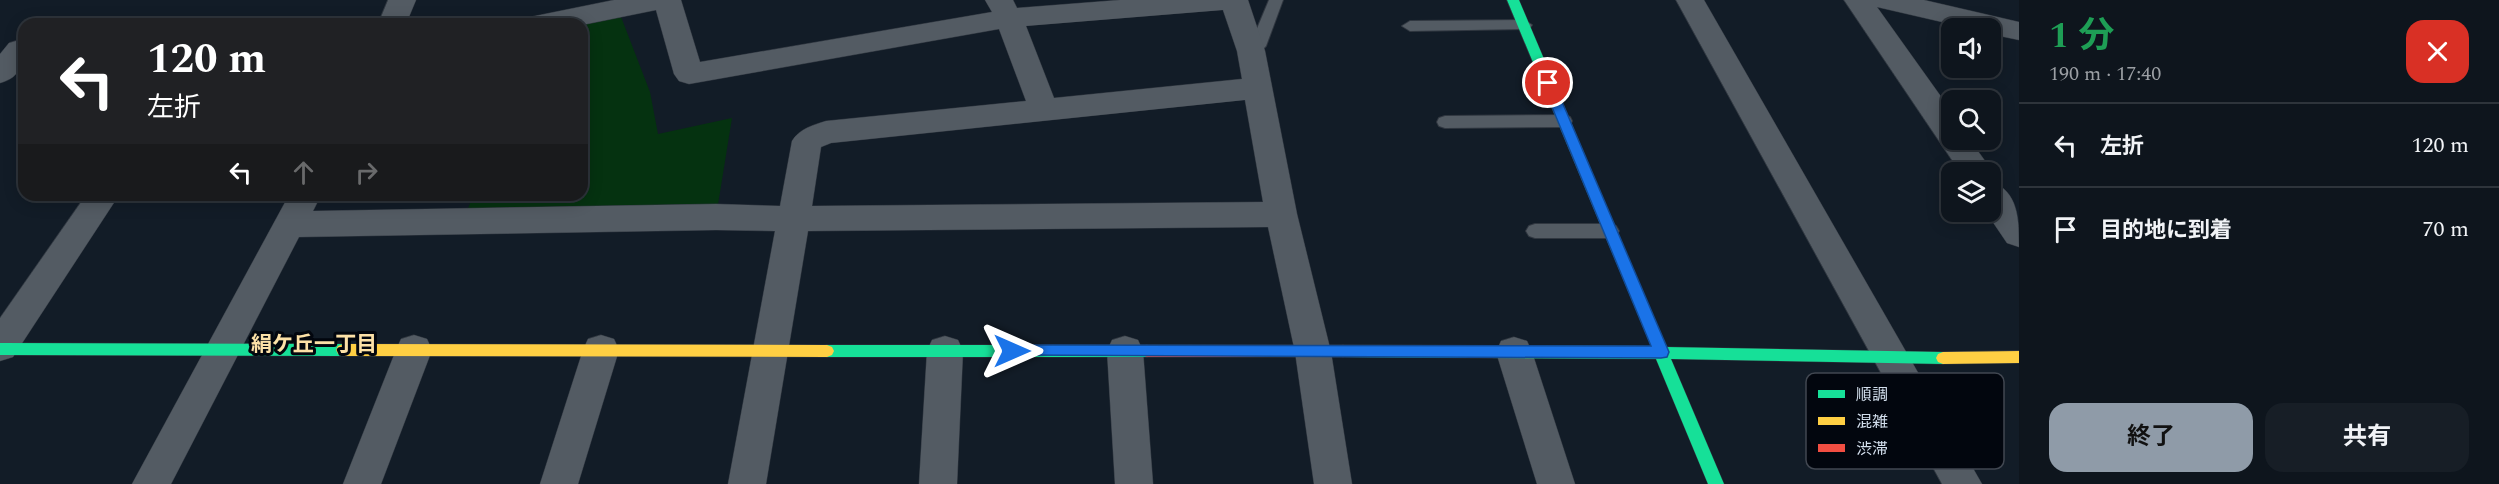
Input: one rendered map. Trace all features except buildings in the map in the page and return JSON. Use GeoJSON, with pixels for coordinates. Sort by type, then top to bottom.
{"type":"FeatureCollection","features":[{"type":"Feature","properties":{"kind":"street"},"geometry":{"type":"LineString","coordinates":[[394,18],[402,0]]}},
{"type":"Feature","properties":{"kind":"street"},"geometry":{"type":"LineString","coordinates":[[570,18],[660,0]]}},
{"type":"Feature","properties":{"kind":"street"},"geometry":{"type":"LineString","coordinates":[[667,0],[689,74],[1004,9],[1234,0],[1251,51],[1281,214],[1312,352],[1334,484]]}},
{"type":"Feature","properties":{"kind":"street"},"geometry":{"type":"LineString","coordinates":[[1513,0],[1716,484]]}},
{"type":"Feature","properties":{"kind":"street"},"geometry":{"type":"LineString","coordinates":[[1690,0],[1901,373]]}},
{"type":"Feature","properties":{"kind":"street"},"geometry":{"type":"LineString","coordinates":[[1858,0],[1941,121]]}},
{"type":"Feature","properties":{"kind":"street"},"geometry":{"type":"LineString","coordinates":[[1885,0],[2019,32]]}},
{"type":"Feature","properties":{"kind":"street"},"geometry":{"type":"LineString","coordinates":[[1004,9],[1044,110]]}},
{"type":"Feature","properties":{"kind":"street"},"geometry":{"type":"LineString","coordinates":[[0,73],[14,50]]}},
{"type":"Feature","properties":{"kind":"street"},"geometry":{"type":"LineString","coordinates":[[747,484],[807,141],[826,132],[1258,88]]}},
{"type":"Feature","properties":{"kind":"street"},"geometry":{"type":"LineString","coordinates":[[0,347],[99,201]]}},
{"type":"Feature","properties":{"kind":"street"},"geometry":{"type":"LineString","coordinates":[[152,484],[297,209],[468,208],[794,219],[1281,214]]}},
{"type":"Feature","properties":{"kind":"street"},"geometry":{"type":"LineString","coordinates":[[2001,209],[2019,234]]}},
{"type":"Feature","properties":{"kind":"street"},"geometry":{"type":"LineString","coordinates":[[0,347],[223,350],[1661,352],[1893,358],[2019,357]]}},
{"type":"Feature","properties":{"kind":"street"},"geometry":{"type":"LineString","coordinates":[[362,484],[414,350]]}},
{"type":"Feature","properties":{"kind":"street"},"geometry":{"type":"LineString","coordinates":[[559,484],[601,350]]}},
{"type":"Feature","properties":{"kind":"street"},"geometry":{"type":"LineString","coordinates":[[938,484],[945,351]]}},
{"type":"Feature","properties":{"kind":"street"},"geometry":{"type":"LineString","coordinates":[[1125,351],[1134,484]]}},
{"type":"Feature","properties":{"kind":"street"},"geometry":{"type":"LineString","coordinates":[[1514,352],[1556,484]]}},
{"type":"Feature","properties":{"kind":"street"},"geometry":{"type":"LineString","coordinates":[[1955,469],[1963,484]]}},
{"type":"Feature","properties":{"kind":"lane"},"geometry":{"type":"LineString","coordinates":[[1251,51],[1258,46],[1276,0]]}},
{"type":"Feature","properties":{"kind":"lane"},"geometry":{"type":"LineString","coordinates":[[1410,26],[1524,25]]}},
{"type":"Feature","properties":{"kind":"lane"},"geometry":{"type":"LineString","coordinates":[[1445,122],[1564,121]]}},
{"type":"Feature","properties":{"kind":"lane"},"geometry":{"type":"LineString","coordinates":[[1535,231],[1610,231]]}},
{"type":"Feature","properties":{"kind":"green space"},"geometry":{"type":"Polygon","coordinates":[[[618,9],[650,92],[658,134],[732,118],[716,217],[463,222],[471,201],[588,201],[588,22],[618,9]]]}},
{"type":"Feature","properties":{"kind":"traffic: fast"},"geometry":{"type":"LineString","coordinates":[[1513,0],[1716,484]]}},
{"type":"Feature","properties":{"kind":"traffic: fast"},"geometry":{"type":"LineString","coordinates":[[0,349],[343,350]]}},
{"type":"Feature","properties":{"kind":"traffic: fast"},"geometry":{"type":"LineString","coordinates":[[827,351],[1147,351]]}},
{"type":"Feature","properties":{"kind":"traffic: fast"},"geometry":{"type":"LineString","coordinates":[[1343,351],[1630,352],[1943,358]]}},
{"type":"Feature","properties":{"kind":"traffic: slow"},"geometry":{"type":"LineString","coordinates":[[343,350],[827,351]]}},
{"type":"Feature","properties":{"kind":"traffic: slow"},"geometry":{"type":"LineString","coordinates":[[1943,358],[2019,357]]}},
{"type":"Feature","properties":{"kind":"traffic: jam"},"geometry":{"type":"LineString","coordinates":[[1147,351],[1343,351]]}},
{"type":"Feature","properties":{"kind":"district","name":"絹ケ丘一丁目"},"geometry":{"type":"Point","coordinates":[314,344]}},
{"type":"Feature","properties":{"kind":"route"},"geometry":{"type":"LineString","coordinates":[[1012,351],[1661,352],[1548,83]]}}]}
